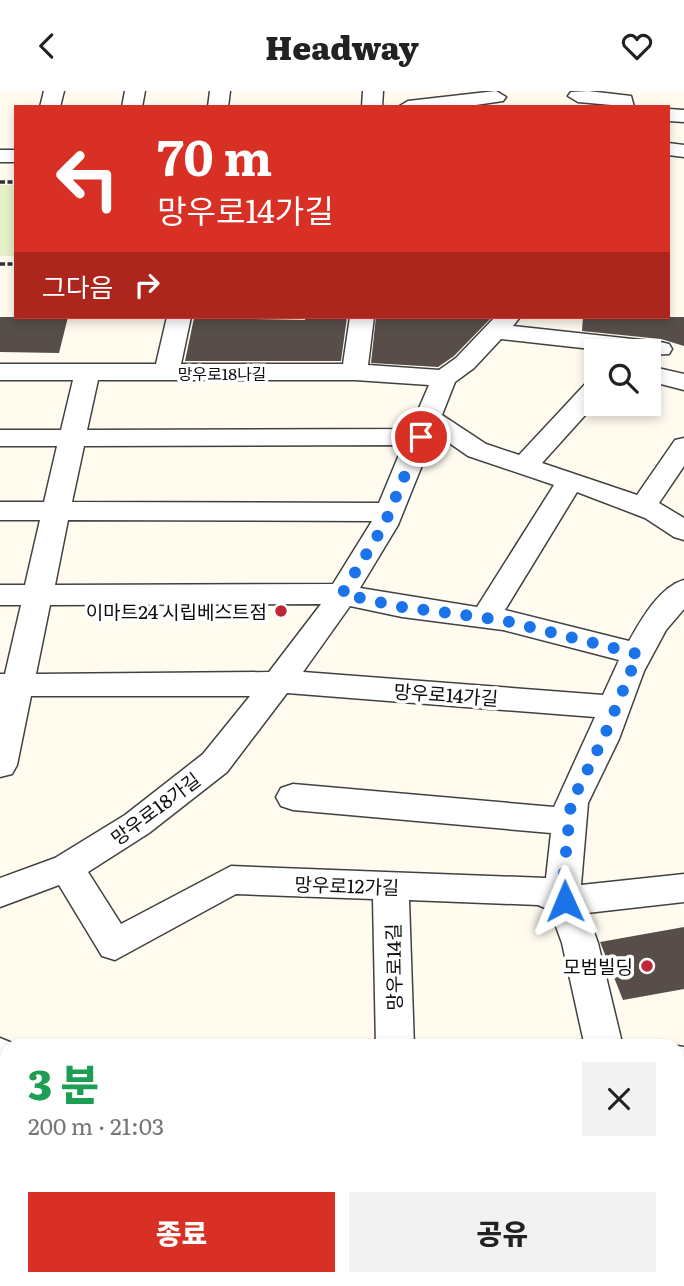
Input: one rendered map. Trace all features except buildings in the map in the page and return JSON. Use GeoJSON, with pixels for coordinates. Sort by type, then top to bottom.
{"type":"FeatureCollection","features":[{"type":"Feature","properties":{"kind":"street"},"geometry":{"type":"LineString","coordinates":[[426,105],[496,97]]}},
{"type":"Feature","properties":{"kind":"street"},"geometry":{"type":"LineString","coordinates":[[577,98],[624,100],[624,105]]}},
{"type":"Feature","properties":{"kind":"street"},"geometry":{"type":"LineString","coordinates":[[167,373],[179,319]]}},
{"type":"Feature","properties":{"kind":"street"},"geometry":{"type":"LineString","coordinates":[[355,372],[362,319]]}},
{"type":"Feature","properties":{"kind":"street"},"geometry":{"type":"LineString","coordinates":[[444,378],[465,363],[502,324],[597,339]]}},
{"type":"Feature","properties":{"kind":"street","name":"망우로18나길"},"geometry":{"type":"LineString","coordinates":[[0,372],[355,372],[444,378]]}},
{"type":"Feature","properties":{"kind":"street"},"geometry":{"type":"LineString","coordinates":[[0,765],[9,685],[39,594],[87,372]]}},
{"type":"Feature","properties":{"kind":"street"},"geometry":{"type":"LineString","coordinates":[[661,376],[684,382]]}},
{"type":"Feature","properties":{"kind":"street","name":"망우로18가길"},"geometry":{"type":"LineString","coordinates":[[0,893],[67,868],[137,824],[215,763],[342,594],[390,512],[444,378]]}},
{"type":"Feature","properties":{"kind":"street"},"geometry":{"type":"LineString","coordinates":[[524,465],[584,400]]}},
{"type":"Feature","properties":{"kind":"street"},"geometry":{"type":"LineString","coordinates":[[0,438],[425,428],[477,450],[643,507],[684,531]]}},
{"type":"Feature","properties":{"kind":"street"},"geometry":{"type":"LineString","coordinates":[[643,507],[684,446]]}},
{"type":"Feature","properties":{"kind":"street"},"geometry":{"type":"LineString","coordinates":[[485,618],[570,481]]}},
{"type":"Feature","properties":{"kind":"street"},"geometry":{"type":"LineString","coordinates":[[0,511],[390,512]]}},
{"type":"Feature","properties":{"kind":"street"},"geometry":{"type":"LineString","coordinates":[[602,1039],[580,943],[565,901],[563,881],[571,803],[638,654],[654,624],[684,590]]}},
{"type":"Feature","properties":{"kind":"street"},"geometry":{"type":"LineString","coordinates":[[0,595],[342,594],[402,607],[485,618],[638,654]]}},
{"type":"Feature","properties":{"kind":"street"},"geometry":{"type":"LineString","coordinates":[[9,685],[256,685],[278,681]]}},
{"type":"Feature","properties":{"kind":"street","name":"망우로14가길"},"geometry":{"type":"LineString","coordinates":[[278,681],[615,707]]}},
{"type":"Feature","properties":{"kind":"street"},"geometry":{"type":"LineString","coordinates":[[293,797],[569,821]]}},
{"type":"Feature","properties":{"kind":"street","name":"망우로12가길"},"geometry":{"type":"LineString","coordinates":[[67,868],[114,946],[231,880],[541,891],[565,901],[684,888]]}},
{"type":"Feature","properties":{"kind":"street","name":"망우로14길"},"geometry":{"type":"LineString","coordinates":[[391,887],[395,1039]]}},
{"type":"Feature","properties":{"kind":"green space"},"geometry":{"type":"Polygon","coordinates":[[[0,185],[14,185],[14,256],[0,256],[0,185]]]}},
{"type":"Feature","properties":{"kind":"place","name":"이마트24 시립베스트점"},"geometry":{"type":"Point","coordinates":[281,611]}},
{"type":"Feature","properties":{"kind":"place","name":"모범빌딩"},"geometry":{"type":"Point","coordinates":[647,966]}},
{"type":"Feature","properties":{"kind":"route"},"geometry":{"type":"LineString","coordinates":[[421,437],[384,525],[342,594],[402,607],[502,620],[638,654],[628,671],[603,739],[571,803],[563,881],[565,901]]}}]}
